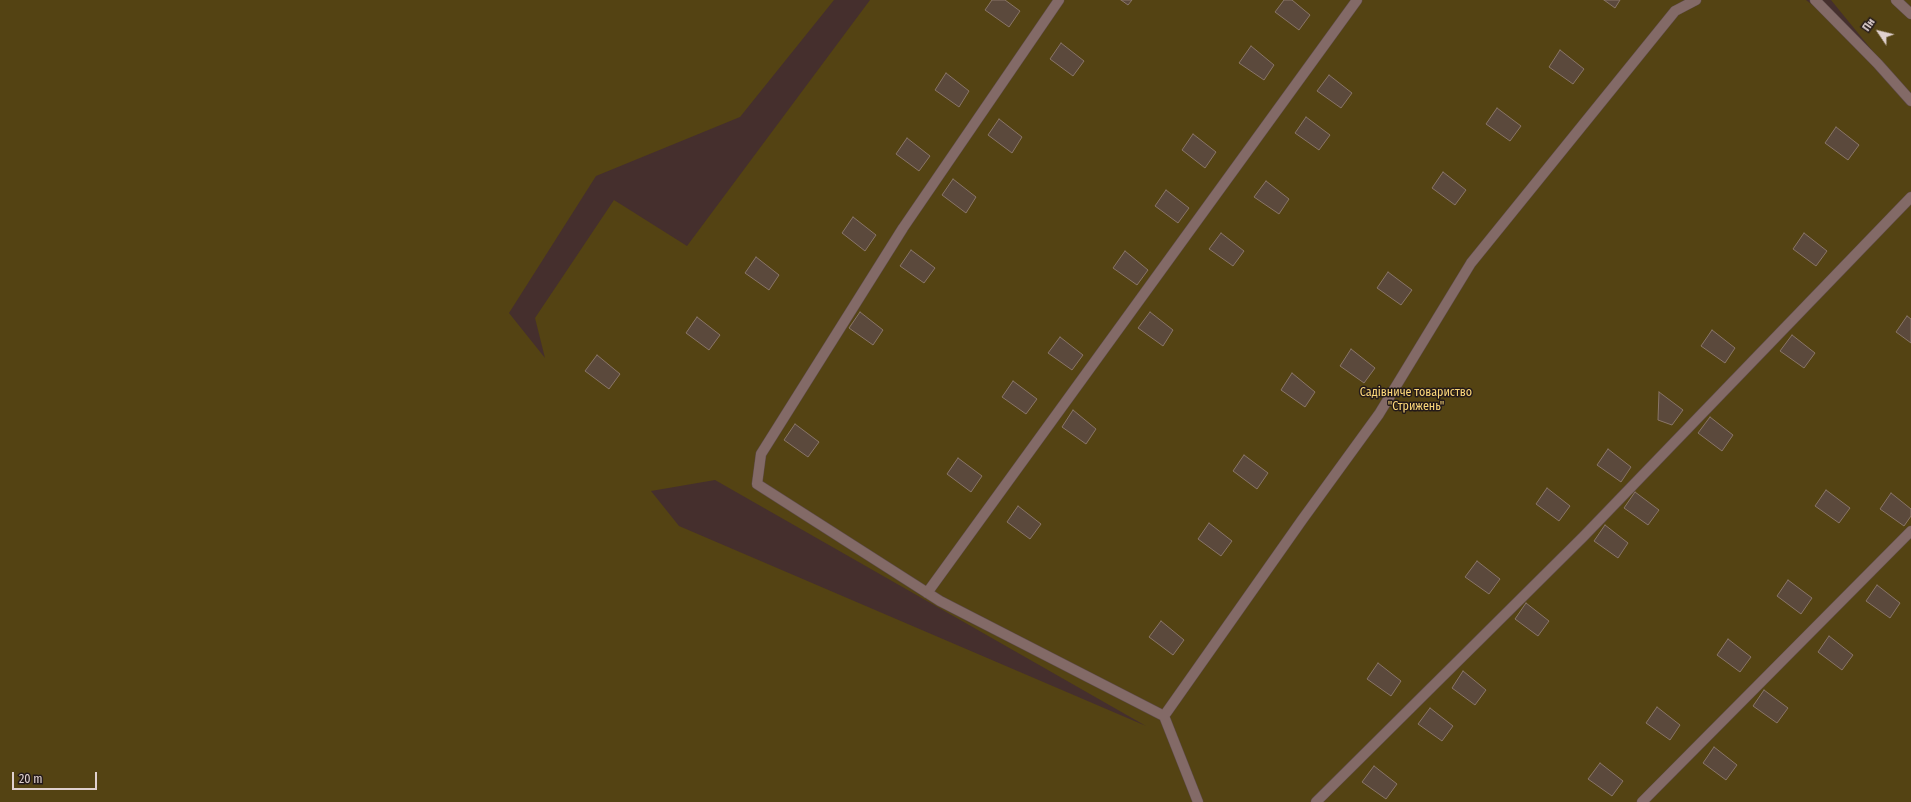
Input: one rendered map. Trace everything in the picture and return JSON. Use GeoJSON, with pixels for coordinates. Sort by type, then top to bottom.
{"type":"FeatureCollection","features":[{"type":"Feature","properties":{"kind":"street"},"geometry":{"type":"LineString","coordinates":[[1059,0],[903,228],[761,454],[757,484],[927,593],[1164,716],[1198,802]]}},
{"type":"Feature","properties":{"kind":"street"},"geometry":{"type":"LineString","coordinates":[[927,593],[1357,0]]}},
{"type":"Feature","properties":{"kind":"street"},"geometry":{"type":"LineString","coordinates":[[1164,716],[1379,414],[1471,263],[1675,11],[1696,0]]}},
{"type":"Feature","properties":{"kind":"street"},"geometry":{"type":"LineString","coordinates":[[1815,0],[1878,64],[1911,101]]}},
{"type":"Feature","properties":{"kind":"street"},"geometry":{"type":"LineString","coordinates":[[1896,0],[1911,14]]}},
{"type":"Feature","properties":{"kind":"street"},"geometry":{"type":"LineString","coordinates":[[1316,802],[1582,537],[1911,197]]}},
{"type":"Feature","properties":{"kind":"street"},"geometry":{"type":"LineString","coordinates":[[1642,802],[1911,531]]}},
{"type":"Feature","properties":{"kind":"green space","name":"Садівниче товариство \"Стрижень\""},"geometry":{"type":"Polygon","coordinates":[[[0,0],[834,0],[740,117],[596,176],[509,313],[545,358],[535,318],[614,200],[687,246],[870,0],[1806,0],[1840,26],[1911,104],[1911,802],[0,802],[0,0]],[[715,480],[651,491],[679,526],[1146,726],[715,480]]]}},
{"type":"Feature","properties":{"kind":"green space"},"geometry":{"type":"Polygon","coordinates":[[[1831,0],[1911,0],[1911,98],[1831,0]]]}},
{"type":"Feature","properties":{"kind":"building"},"geometry":{"type":"Polygon","coordinates":[[[992,0],[1005,0],[1020,11],[1009,27],[985,10],[992,0]]]}},
{"type":"Feature","properties":{"kind":"building"},"geometry":{"type":"Polygon","coordinates":[[[1121,0],[1132,0],[1128,5],[1121,0]]]}},
{"type":"Feature","properties":{"kind":"building"},"geometry":{"type":"Polygon","coordinates":[[[1284,0],[1292,0],[1310,15],[1299,30],[1275,12],[1284,0]]]}},
{"type":"Feature","properties":{"kind":"building"},"geometry":{"type":"Polygon","coordinates":[[[1604,0],[1620,0],[1615,8],[1604,0]]]}},
{"type":"Feature","properties":{"kind":"building"},"geometry":{"type":"Polygon","coordinates":[[[1061,43],[1084,61],[1073,76],[1050,59],[1061,43]]]}},
{"type":"Feature","properties":{"kind":"building"},"geometry":{"type":"Polygon","coordinates":[[[1251,46],[1274,65],[1264,80],[1239,63],[1251,46]]]}},
{"type":"Feature","properties":{"kind":"building"},"geometry":{"type":"Polygon","coordinates":[[[1560,50],[1584,69],[1573,84],[1549,67],[1560,50]]]}},
{"type":"Feature","properties":{"kind":"building"},"geometry":{"type":"Polygon","coordinates":[[[946,73],[969,91],[959,107],[935,90],[946,73]]]}},
{"type":"Feature","properties":{"kind":"building"},"geometry":{"type":"Polygon","coordinates":[[[1329,75],[1352,93],[1341,108],[1317,91],[1329,75]]]}},
{"type":"Feature","properties":{"kind":"building"},"geometry":{"type":"Polygon","coordinates":[[[1497,108],[1521,126],[1510,141],[1486,124],[1497,108]]]}},
{"type":"Feature","properties":{"kind":"building"},"geometry":{"type":"Polygon","coordinates":[[[1306,117],[1330,135],[1319,150],[1295,133],[1306,117]]]}},
{"type":"Feature","properties":{"kind":"building"},"geometry":{"type":"Polygon","coordinates":[[[999,119],[1022,137],[1012,153],[988,135],[999,119]]]}},
{"type":"Feature","properties":{"kind":"building"},"geometry":{"type":"Polygon","coordinates":[[[1836,127],[1859,145],[1848,160],[1825,143],[1836,127]]]}},
{"type":"Feature","properties":{"kind":"building"},"geometry":{"type":"Polygon","coordinates":[[[1193,134],[1216,152],[1205,168],[1182,150],[1193,134]]]}},
{"type":"Feature","properties":{"kind":"building"},"geometry":{"type":"Polygon","coordinates":[[[907,138],[930,156],[919,171],[896,154],[907,138]]]}},
{"type":"Feature","properties":{"kind":"building"},"geometry":{"type":"Polygon","coordinates":[[[1443,172],[1466,190],[1455,205],[1432,188],[1443,172]]]}},
{"type":"Feature","properties":{"kind":"building"},"geometry":{"type":"Polygon","coordinates":[[[953,179],[976,197],[966,213],[942,195],[953,179]]]}},
{"type":"Feature","properties":{"kind":"building"},"geometry":{"type":"Polygon","coordinates":[[[1266,181],[1289,199],[1279,214],[1254,197],[1266,181]]]}},
{"type":"Feature","properties":{"kind":"building"},"geometry":{"type":"Polygon","coordinates":[[[1166,190],[1189,208],[1178,223],[1155,206],[1166,190]]]}},
{"type":"Feature","properties":{"kind":"building"},"geometry":{"type":"Polygon","coordinates":[[[853,217],[876,235],[865,251],[842,233],[853,217]]]}},
{"type":"Feature","properties":{"kind":"building"},"geometry":{"type":"Polygon","coordinates":[[[1221,233],[1244,251],[1233,266],[1209,249],[1221,233]]]}},
{"type":"Feature","properties":{"kind":"building"},"geometry":{"type":"Polygon","coordinates":[[[1804,233],[1827,251],[1816,266],[1793,249],[1804,233]]]}},
{"type":"Feature","properties":{"kind":"building"},"geometry":{"type":"Polygon","coordinates":[[[911,250],[935,268],[924,283],[900,266],[911,250]]]}},
{"type":"Feature","properties":{"kind":"building"},"geometry":{"type":"Polygon","coordinates":[[[1125,251],[1148,270],[1137,285],[1113,268],[1125,251]]]}},
{"type":"Feature","properties":{"kind":"building"},"geometry":{"type":"Polygon","coordinates":[[[756,257],[779,275],[769,290],[745,273],[756,257]]]}},
{"type":"Feature","properties":{"kind":"building"},"geometry":{"type":"Polygon","coordinates":[[[1388,272],[1412,290],[1401,305],[1377,288],[1388,272]]]}},
{"type":"Feature","properties":{"kind":"building"},"geometry":{"type":"Polygon","coordinates":[[[860,312],[883,330],[873,345],[849,328],[860,312]]]}},
{"type":"Feature","properties":{"kind":"building"},"geometry":{"type":"Polygon","coordinates":[[[1150,312],[1173,330],[1163,346],[1138,328],[1150,312]]]}},
{"type":"Feature","properties":{"kind":"building"},"geometry":{"type":"Polygon","coordinates":[[[1907,316],[1911,319],[1911,343],[1896,332],[1907,316]]]}},
{"type":"Feature","properties":{"kind":"building"},"geometry":{"type":"Polygon","coordinates":[[[697,317],[720,335],[709,350],[686,333],[697,317]]]}},
{"type":"Feature","properties":{"kind":"building"},"geometry":{"type":"Polygon","coordinates":[[[1712,330],[1735,348],[1725,363],[1701,346],[1712,330]]]}},
{"type":"Feature","properties":{"kind":"building"},"geometry":{"type":"Polygon","coordinates":[[[1792,335],[1815,353],[1804,368],[1780,351],[1792,335]]]}},
{"type":"Feature","properties":{"kind":"building"},"geometry":{"type":"Polygon","coordinates":[[[1060,337],[1083,355],[1072,370],[1048,353],[1060,337]]]}},
{"type":"Feature","properties":{"kind":"building"},"geometry":{"type":"Polygon","coordinates":[[[1351,349],[1375,368],[1364,383],[1340,366],[1351,349]]]}},
{"type":"Feature","properties":{"kind":"building"},"geometry":{"type":"Polygon","coordinates":[[[597,355],[620,374],[609,389],[585,371],[597,355]]]}},
{"type":"Feature","properties":{"kind":"building"},"geometry":{"type":"Polygon","coordinates":[[[1292,373],[1315,392],[1305,407],[1281,390],[1292,373]]]}},
{"type":"Feature","properties":{"kind":"building"},"geometry":{"type":"Polygon","coordinates":[[[1013,381],[1037,399],[1026,414],[1002,397],[1013,381]]]}},
{"type":"Feature","properties":{"kind":"building"},"geometry":{"type":"Polygon","coordinates":[[[1659,392],[1683,410],[1672,425],[1658,420],[1659,392]]]}},
{"type":"Feature","properties":{"kind":"building"},"geometry":{"type":"Polygon","coordinates":[[[1073,410],[1096,429],[1086,444],[1062,427],[1073,410]]]}},
{"type":"Feature","properties":{"kind":"building"},"geometry":{"type":"Polygon","coordinates":[[[1710,417],[1733,435],[1722,451],[1698,433],[1710,417]]]}},
{"type":"Feature","properties":{"kind":"building"},"geometry":{"type":"Polygon","coordinates":[[[795,424],[819,442],[808,457],[784,440],[795,424]]]}},
{"type":"Feature","properties":{"kind":"building"},"geometry":{"type":"Polygon","coordinates":[[[1608,449],[1631,467],[1621,482],[1597,465],[1608,449]]]}},
{"type":"Feature","properties":{"kind":"building"},"geometry":{"type":"Polygon","coordinates":[[[1244,455],[1268,473],[1257,489],[1233,471],[1244,455]]]}},
{"type":"Feature","properties":{"kind":"building"},"geometry":{"type":"Polygon","coordinates":[[[958,458],[982,476],[971,492],[947,474],[958,458]]]}},
{"type":"Feature","properties":{"kind":"building"},"geometry":{"type":"Polygon","coordinates":[[[1547,488],[1570,506],[1559,521],[1536,504],[1547,488]]]}},
{"type":"Feature","properties":{"kind":"building"},"geometry":{"type":"Polygon","coordinates":[[[1826,490],[1850,508],[1839,523],[1815,506],[1826,490]]]}},
{"type":"Feature","properties":{"kind":"building"},"geometry":{"type":"Polygon","coordinates":[[[1635,492],[1659,510],[1648,525],[1624,508],[1635,492]]]}},
{"type":"Feature","properties":{"kind":"building"},"geometry":{"type":"Polygon","coordinates":[[[1891,493],[1911,509],[1911,516],[1904,526],[1880,509],[1891,493]]]}},
{"type":"Feature","properties":{"kind":"building"},"geometry":{"type":"Polygon","coordinates":[[[1018,506],[1041,524],[1030,539],[1007,522],[1018,506]]]}},
{"type":"Feature","properties":{"kind":"building"},"geometry":{"type":"Polygon","coordinates":[[[1209,523],[1232,541],[1221,556],[1198,539],[1209,523]]]}},
{"type":"Feature","properties":{"kind":"building"},"geometry":{"type":"Polygon","coordinates":[[[1605,525],[1628,543],[1618,558],[1594,541],[1605,525]]]}},
{"type":"Feature","properties":{"kind":"building"},"geometry":{"type":"Polygon","coordinates":[[[1477,561],[1500,579],[1489,594],[1465,577],[1477,561]]]}},
{"type":"Feature","properties":{"kind":"building"},"geometry":{"type":"Polygon","coordinates":[[[1788,580],[1812,598],[1801,614],[1777,596],[1788,580]]]}},
{"type":"Feature","properties":{"kind":"building"},"geometry":{"type":"Polygon","coordinates":[[[1877,585],[1900,603],[1890,618],[1866,601],[1877,585]]]}},
{"type":"Feature","properties":{"kind":"building"},"geometry":{"type":"Polygon","coordinates":[[[1526,603],[1549,621],[1538,636],[1515,619],[1526,603]]]}},
{"type":"Feature","properties":{"kind":"building"},"geometry":{"type":"Polygon","coordinates":[[[1161,621],[1184,640],[1173,655],[1149,637],[1161,621]]]}},
{"type":"Feature","properties":{"kind":"building"},"geometry":{"type":"Polygon","coordinates":[[[1829,636],[1853,655],[1842,670],[1818,652],[1829,636]]]}},
{"type":"Feature","properties":{"kind":"building"},"geometry":{"type":"Polygon","coordinates":[[[1728,639],[1751,657],[1740,672],[1717,655],[1728,639]]]}},
{"type":"Feature","properties":{"kind":"building"},"geometry":{"type":"Polygon","coordinates":[[[1378,663],[1401,681],[1391,696],[1367,679],[1378,663]]]}},
{"type":"Feature","properties":{"kind":"building"},"geometry":{"type":"Polygon","coordinates":[[[1463,671],[1486,690],[1475,705],[1452,688],[1463,671]]]}},
{"type":"Feature","properties":{"kind":"building"},"geometry":{"type":"Polygon","coordinates":[[[1764,690],[1788,708],[1777,723],[1753,706],[1764,690]]]}},
{"type":"Feature","properties":{"kind":"building"},"geometry":{"type":"Polygon","coordinates":[[[1657,707],[1680,725],[1670,740],[1646,723],[1657,707]]]}},
{"type":"Feature","properties":{"kind":"building"},"geometry":{"type":"Polygon","coordinates":[[[1430,708],[1453,726],[1442,741],[1418,724],[1430,708]]]}},
{"type":"Feature","properties":{"kind":"building"},"geometry":{"type":"Polygon","coordinates":[[[1714,747],[1737,765],[1726,780],[1703,763],[1714,747]]]}},
{"type":"Feature","properties":{"kind":"building"},"geometry":{"type":"Polygon","coordinates":[[[1600,763],[1623,781],[1612,796],[1588,779],[1600,763]]]}},
{"type":"Feature","properties":{"kind":"building"},"geometry":{"type":"Polygon","coordinates":[[[1374,766],[1397,784],[1386,799],[1362,782],[1374,766]]]}}]}
